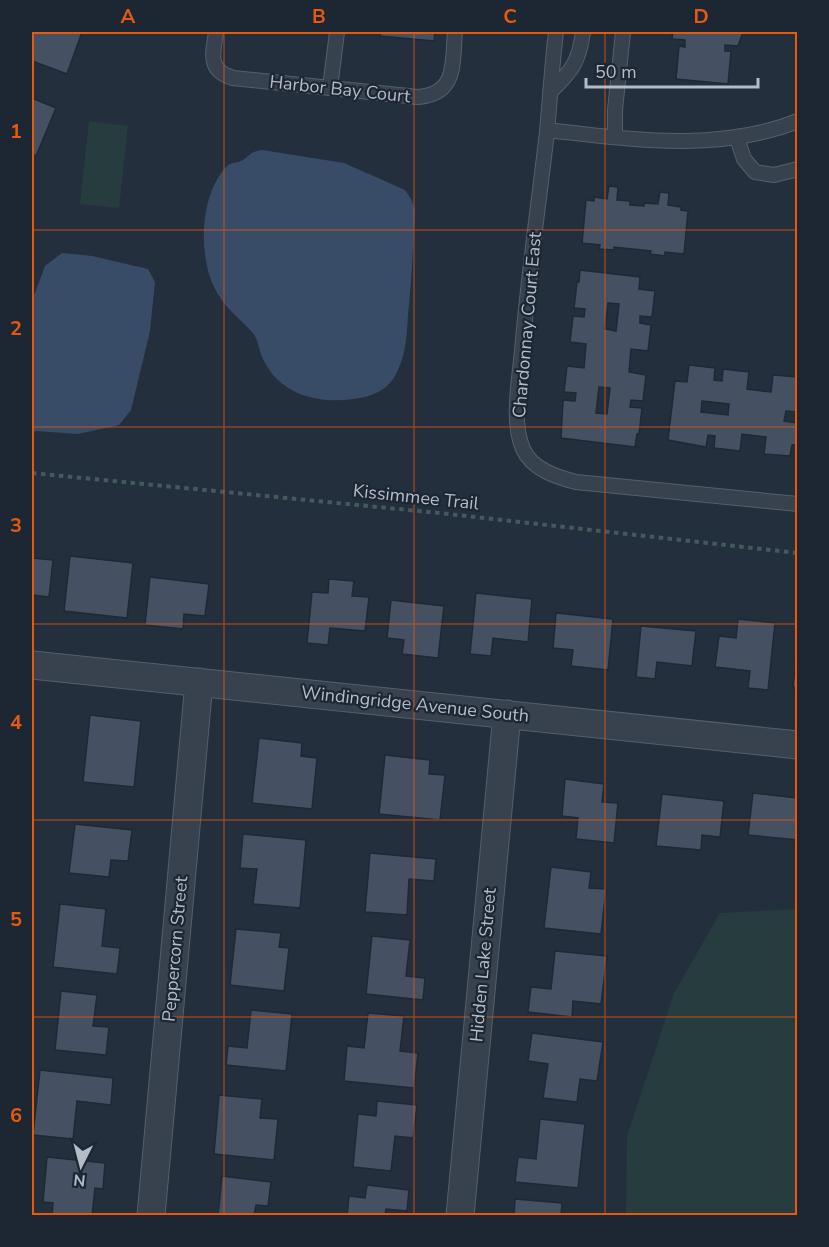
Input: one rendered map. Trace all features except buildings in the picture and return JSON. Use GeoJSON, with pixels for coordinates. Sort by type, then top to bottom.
{"type":"FeatureCollection","features":[{"type":"Feature","properties":{"kind":"street","name":"Windingridge Avenue South"},"geometry":{"type":"LineString","coordinates":[[32,665],[798,745]]}},
{"type":"Feature","properties":{"kind":"street","name":"Peppercorn Street"},"geometry":{"type":"LineString","coordinates":[[151,1215],[199,682]]}},
{"type":"Feature","properties":{"kind":"street","name":"Hidden Lake Street"},"geometry":{"type":"LineString","coordinates":[[460,1215],[507,714]]}},
{"type":"Feature","properties":{"kind":"lane","name":"Harbor Bay Court"},"geometry":{"type":"LineString","coordinates":[[216,32],[213,61],[215,67],[226,76],[418,97],[438,93],[449,80],[455,32]]}},
{"type":"Feature","properties":{"kind":"lane"},"geometry":{"type":"LineString","coordinates":[[330,88],[337,32]]}},
{"type":"Feature","properties":{"kind":"lane","name":"Chardonnay Court East"},"geometry":{"type":"LineString","coordinates":[[556,32],[547,130],[527,292],[518,398],[520,439],[529,458],[549,473],[576,482],[798,504]]}},
{"type":"Feature","properties":{"kind":"lane"},"geometry":{"type":"LineString","coordinates":[[550,92],[575,65],[581,50],[583,32]]}},
{"type":"Feature","properties":{"kind":"lane"},"geometry":{"type":"LineString","coordinates":[[615,137],[615,110],[623,32]]}},
{"type":"Feature","properties":{"kind":"lane"},"geometry":{"type":"LineString","coordinates":[[547,130],[670,141],[737,138],[798,121]]}},
{"type":"Feature","properties":{"kind":"lane"},"geometry":{"type":"LineString","coordinates":[[737,138],[744,159],[755,172],[774,175],[798,169]]}},
{"type":"Feature","properties":{"kind":"path","name":"Kissimmee Trail"},"geometry":{"type":"LineString","coordinates":[[32,473],[439,513],[798,553]]}},
{"type":"Feature","properties":{"kind":"green space"},"geometry":{"type":"Polygon","coordinates":[[[89,121],[128,126],[119,208],[80,204],[89,121]]]}},
{"type":"Feature","properties":{"kind":"green space"},"geometry":{"type":"Polygon","coordinates":[[[797,909],[797,1215],[626,1215],[627,1136],[674,993],[720,913],[797,909]]]}},
{"type":"Feature","properties":{"kind":"water"},"geometry":{"type":"Polygon","coordinates":[[[262,150],[344,163],[405,190],[411,199],[415,210],[404,351],[394,378],[379,392],[353,399],[327,400],[302,395],[290,389],[271,373],[254,335],[226,306],[214,287],[205,258],[204,242],[204,225],[211,192],[227,166],[243,160],[253,152],[262,150]]]}},
{"type":"Feature","properties":{"kind":"water"},"geometry":{"type":"Polygon","coordinates":[[[62,253],[92,256],[148,269],[155,282],[150,331],[131,410],[119,425],[78,434],[32,432],[32,301],[45,266],[62,253]]]}}]}
